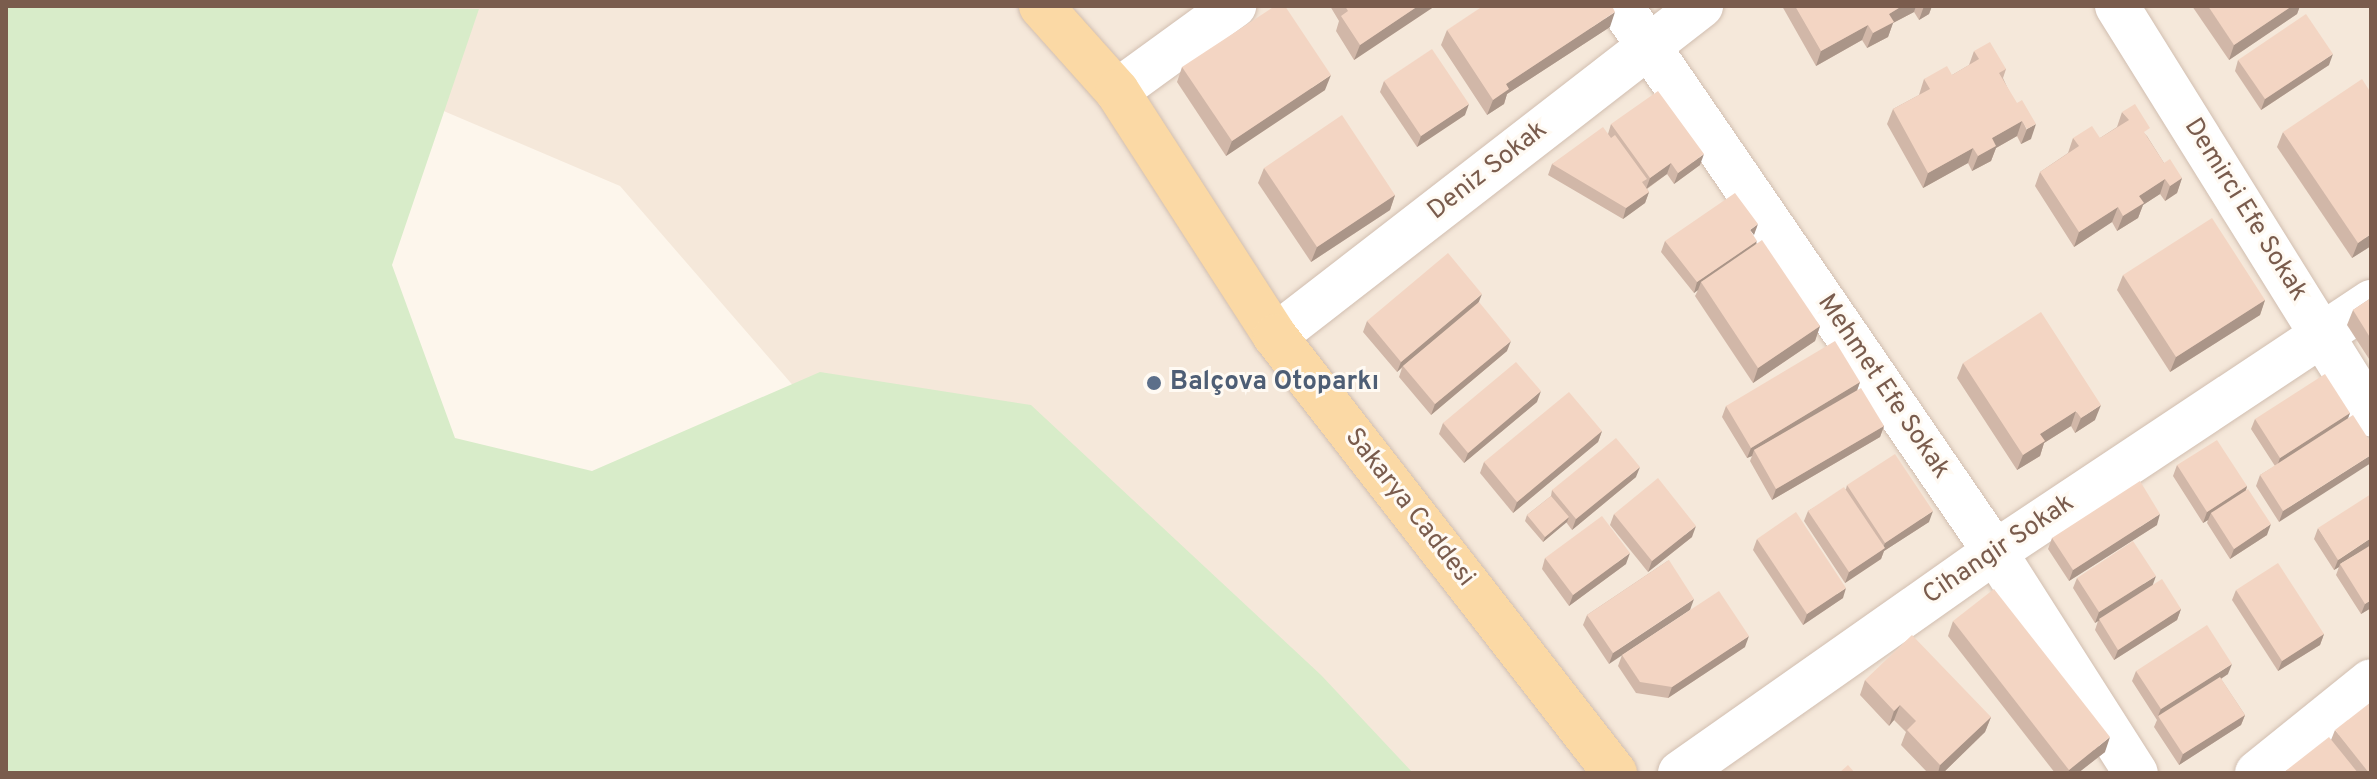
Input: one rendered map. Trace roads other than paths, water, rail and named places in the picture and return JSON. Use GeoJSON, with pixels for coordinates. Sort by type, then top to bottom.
{"type":"FeatureCollection","features":[{"type":"Feature","properties":{"kind":"main road","name":"Sakarya Caddesi"},"geometry":{"type":"LineString","coordinates":[[1041,6],[1117,91],[1275,336],[1615,773]]}},
{"type":"Feature","properties":{"kind":"street"},"geometry":{"type":"LineString","coordinates":[[1117,91],[1234,6]]}},
{"type":"Feature","properties":{"kind":"street","name":"Mehmet Efe Sokak"},"geometry":{"type":"LineString","coordinates":[[1621,6],[1995,552],[2136,773]]}},
{"type":"Feature","properties":{"kind":"street","name":"Deniz Sokak"},"geometry":{"type":"LineString","coordinates":[[1275,336],[1701,6]]}},
{"type":"Feature","properties":{"kind":"street","name":"Demirci Efe Sokak"},"geometry":{"type":"LineString","coordinates":[[2117,6],[2371,414]]}},
{"type":"Feature","properties":{"kind":"street","name":"Cihangir Sokak"},"geometry":{"type":"LineString","coordinates":[[1680,773],[1995,552],[2371,302]]}},
{"type":"Feature","properties":{"kind":"street"},"geometry":{"type":"LineString","coordinates":[[2257,773],[2371,681]]}},
{"type":"Feature","properties":{"kind":"place","name":"Balçova Otoparkı"},"geometry":{"type":"Point","coordinates":[1154,383]}}]}
